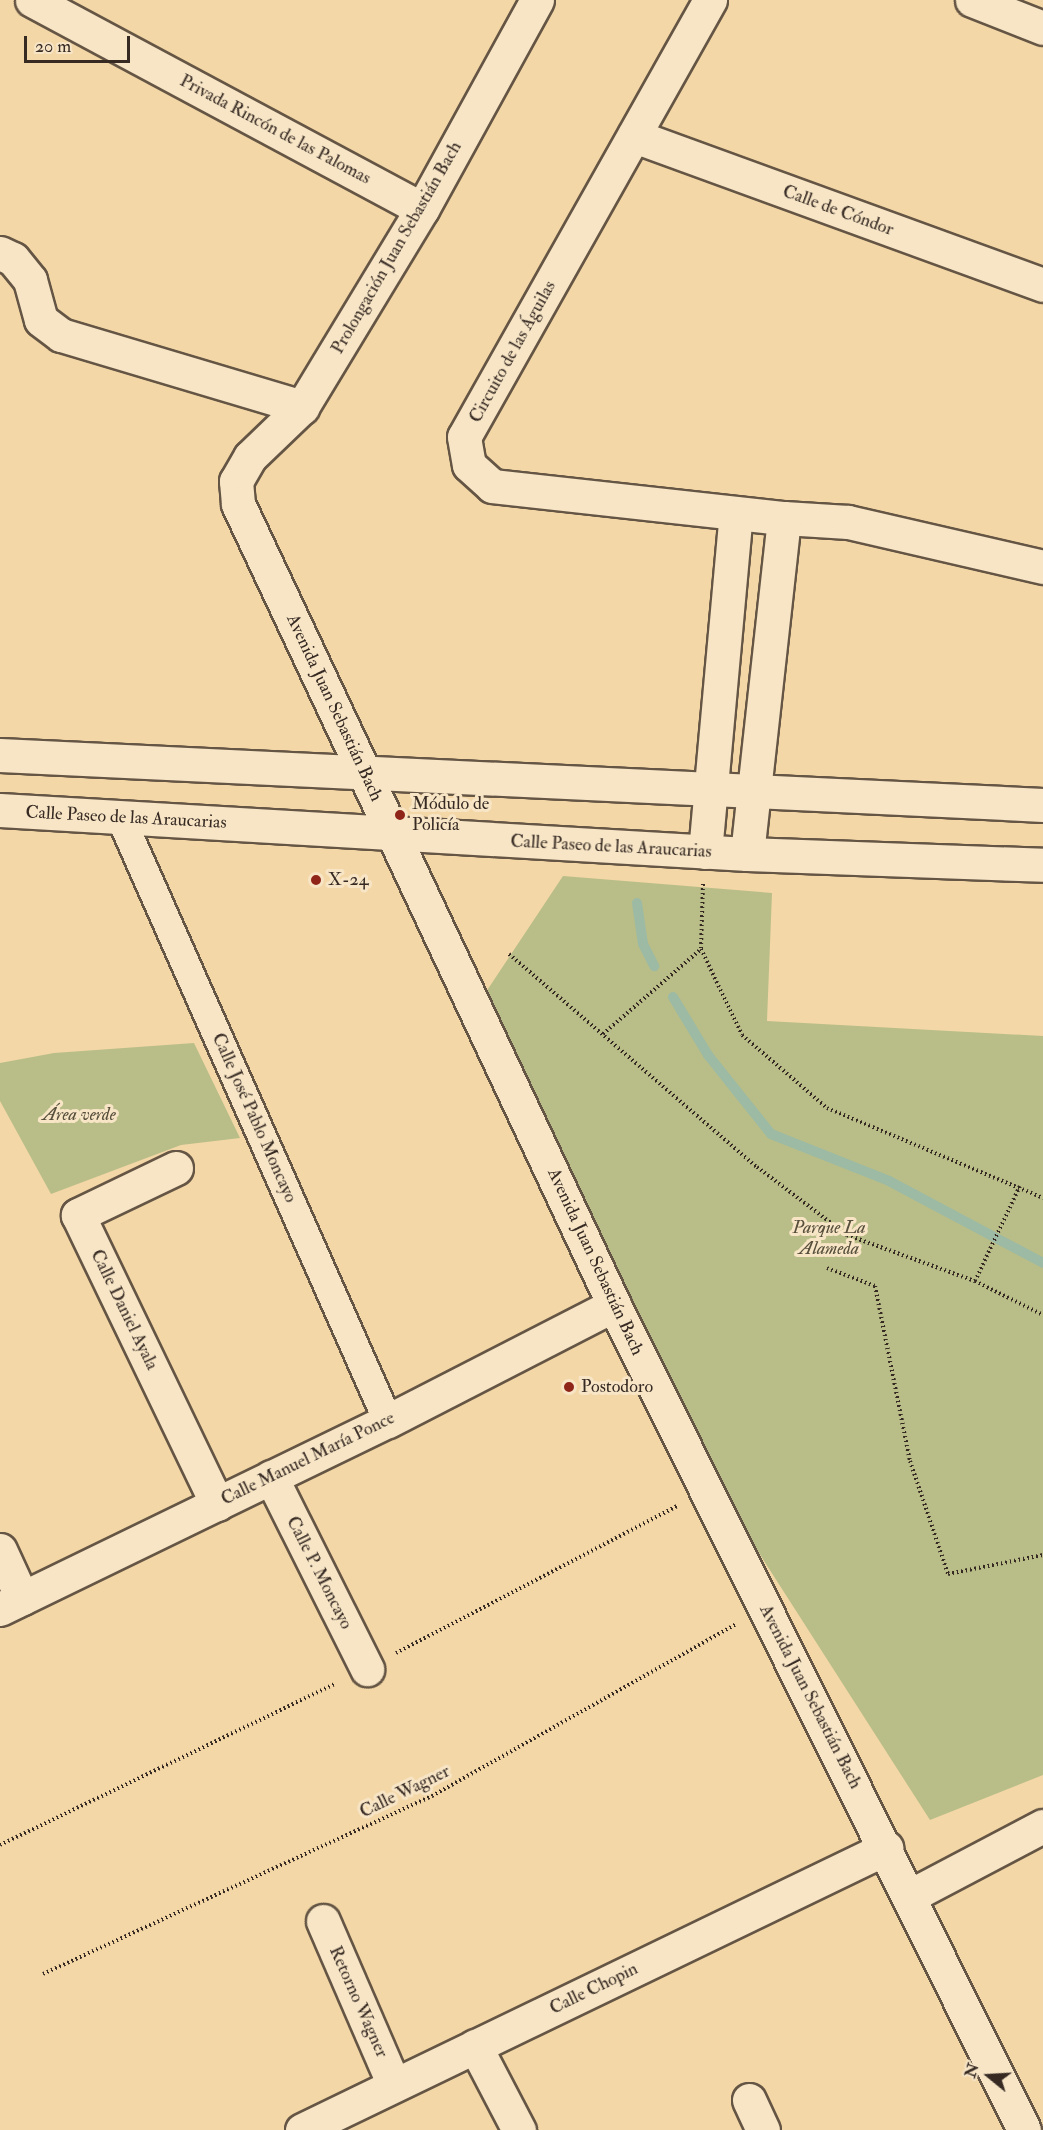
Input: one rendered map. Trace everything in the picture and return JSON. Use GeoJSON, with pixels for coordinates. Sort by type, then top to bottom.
{"type":"FeatureCollection","features":[{"type":"Feature","properties":{"kind":"street","name":"Privada Rincón de las Palomas"},"geometry":{"type":"LineString","coordinates":[[32,0],[422,209]]}},
{"type":"Feature","properties":{"kind":"street","name":"Prolongación Juan Sebastián Bach"},"geometry":{"type":"LineString","coordinates":[[236,481],[250,457],[302,408],[422,209],[537,0]]}},
{"type":"Feature","properties":{"kind":"street","name":"Circuito de las Águilas"},"geometry":{"type":"LineString","coordinates":[[710,0],[464,437],[469,465],[492,486],[784,519],[848,522],[1043,567]]}},
{"type":"Feature","properties":{"kind":"street"},"geometry":{"type":"LineString","coordinates":[[972,0],[1043,28]]}},
{"type":"Feature","properties":{"kind":"street","name":"Calle de Cóndor"},"geometry":{"type":"LineString","coordinates":[[634,136],[1043,285]]}},
{"type":"Feature","properties":{"kind":"street"},"geometry":{"type":"LineString","coordinates":[[0,253],[13,260],[30,280],[40,320],[61,335],[302,408]]}},
{"type":"Feature","properties":{"kind":"street","name":"Avenida Juan Sebastián Bach"},"geometry":{"type":"LineString","coordinates":[[236,481],[238,504],[614,1305],[886,1848],[1024,2130]]}},
{"type":"Feature","properties":{"kind":"street"},"geometry":{"type":"LineString","coordinates":[[705,852],[736,513]]}},
{"type":"Feature","properties":{"kind":"street"},"geometry":{"type":"LineString","coordinates":[[747,854],[784,519]]}},
{"type":"Feature","properties":{"kind":"street"},"geometry":{"type":"LineString","coordinates":[[0,756],[365,775],[1043,805]]}},
{"type":"Feature","properties":{"kind":"street","name":"Calle Paseo de las Araucarias"},"geometry":{"type":"LineString","coordinates":[[0,810],[705,852],[1043,865]]}},
{"type":"Feature","properties":{"kind":"street","name":"Calle José Pablo Moncayo"},"geometry":{"type":"LineString","coordinates":[[120,816],[388,1420]]}},
{"type":"Feature","properties":{"kind":"street","name":"Calle Daniel Ayala"},"geometry":{"type":"LineString","coordinates":[[176,1168],[78,1215],[217,1504]]}},
{"type":"Feature","properties":{"kind":"street","name":"Calle Manuel María Ponce"},"geometry":{"type":"LineString","coordinates":[[11,1604],[388,1420],[614,1305]]}},
{"type":"Feature","properties":{"kind":"street","name":"Calle P. Moncayo"},"geometry":{"type":"LineString","coordinates":[[271,1478],[367,1668]]}},
{"type":"Feature","properties":{"kind":"street"},"geometry":{"type":"LineString","coordinates":[[0,1550],[11,1604]]}},
{"type":"Feature","properties":{"kind":"street"},"geometry":{"type":"LineString","coordinates":[[909,1896],[1043,1826]]}},
{"type":"Feature","properties":{"kind":"street","name":"Calle Chopin"},"geometry":{"type":"LineString","coordinates":[[302,2130],[393,2083],[475,2046],[886,1848]]}},
{"type":"Feature","properties":{"kind":"street","name":"Retorno Wagner"},"geometry":{"type":"LineString","coordinates":[[323,1921],[393,2083]]}},
{"type":"Feature","properties":{"kind":"street"},"geometry":{"type":"LineString","coordinates":[[475,2046],[519,2130]]}},
{"type":"Feature","properties":{"kind":"street"},"geometry":{"type":"LineString","coordinates":[[749,2100],[764,2130]]}},
{"type":"Feature","properties":{"kind":"path"},"geometry":{"type":"LineString","coordinates":[[705,852],[701,949],[742,1035],[827,1108],[1020,1186],[1043,1198]]}},
{"type":"Feature","properties":{"kind":"path"},"geometry":{"type":"LineString","coordinates":[[603,1034],[701,949]]}},
{"type":"Feature","properties":{"kind":"path"},"geometry":{"type":"LineString","coordinates":[[509,954],[757,1167],[847,1235],[975,1281],[1043,1315]]}},
{"type":"Feature","properties":{"kind":"path"},"geometry":{"type":"LineString","coordinates":[[975,1281],[1020,1186]]}},
{"type":"Feature","properties":{"kind":"path"},"geometry":{"type":"LineString","coordinates":[[827,1268],[874,1286],[910,1461],[948,1574],[1043,1555]]}},
{"type":"Feature","properties":{"kind":"path","name":"Calle Wagner"},"geometry":{"type":"LineString","coordinates":[[43,1974],[432,1796],[765,1607]]}},
{"type":"Feature","properties":{"kind":"green space","name":"Parque La Alameda"},"geometry":{"type":"Polygon","coordinates":[[[563,876],[772,893],[767,1021],[1043,1036],[1043,1775],[930,1820],[759,1553],[616,1296],[478,1004],[563,876]]]}},
{"type":"Feature","properties":{"kind":"green space","name":"Área verde"},"geometry":{"type":"Polygon","coordinates":[[[194,1043],[240,1138],[181,1145],[51,1194],[0,1101],[0,1063],[54,1053],[194,1043]]]}},
{"type":"Feature","properties":{"kind":"waterway"},"geometry":{"type":"LineString","coordinates":[[637,903],[643,944],[654,966]]}},
{"type":"Feature","properties":{"kind":"waterway"},"geometry":{"type":"LineString","coordinates":[[673,997],[708,1055],[771,1134],[889,1181],[1043,1263]]}},
{"type":"Feature","properties":{"kind":"place","name":"Módulo de Policía"},"geometry":{"type":"Point","coordinates":[400,815]}},
{"type":"Feature","properties":{"kind":"place","name":"X-24"},"geometry":{"type":"Point","coordinates":[316,880]}},
{"type":"Feature","properties":{"kind":"place","name":"Postodoro"},"geometry":{"type":"Point","coordinates":[569,1387]}}]}
